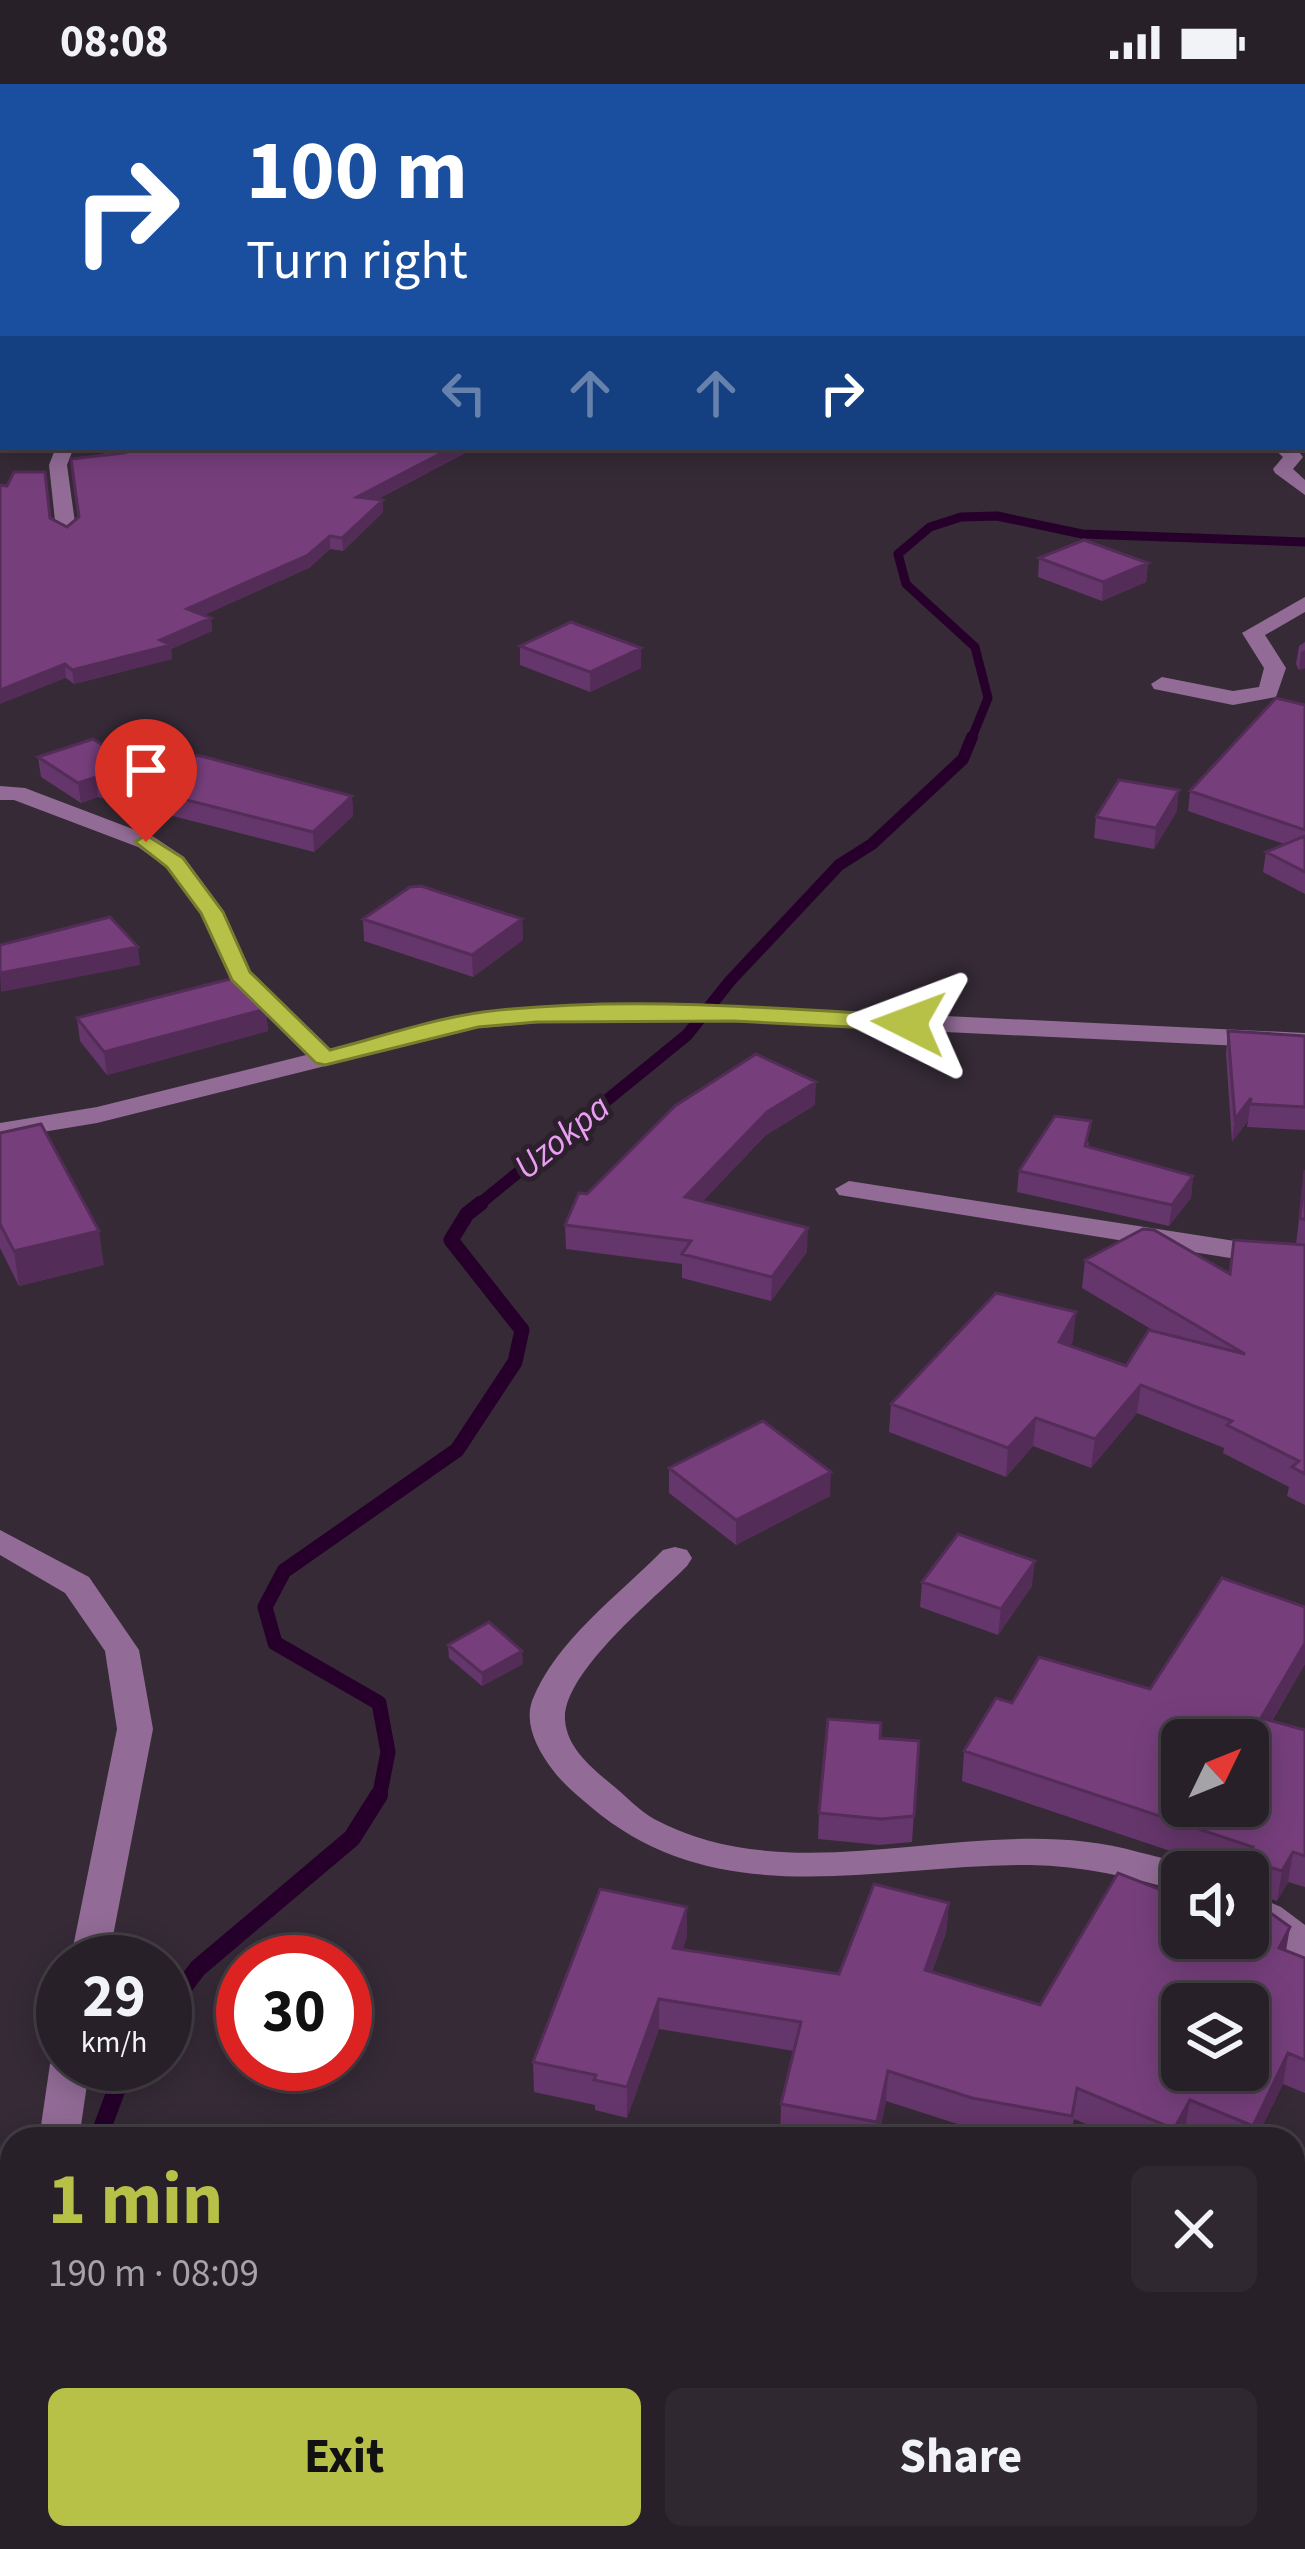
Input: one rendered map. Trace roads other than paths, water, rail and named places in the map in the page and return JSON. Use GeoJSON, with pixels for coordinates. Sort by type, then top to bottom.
{"type":"FeatureCollection","features":[{"type":"Feature","properties":{"kind":"street"},"geometry":{"type":"LineString","coordinates":[[64,450],[58,465],[66,530]]}},
{"type":"Feature","properties":{"kind":"street"},"geometry":{"type":"LineString","coordinates":[[1286,450],[1294,457],[1282,469],[1304,489]]}},
{"type":"Feature","properties":{"kind":"street"},"geometry":{"type":"LineString","coordinates":[[1162,684],[1233,698],[1268,692],[1275,668],[1253,633],[1305,603]]}},
{"type":"Feature","properties":{"kind":"street"},"geometry":{"type":"LineString","coordinates":[[0,793],[17,793],[146,842],[175,862],[212,912],[240,975],[325,1058]]}},
{"type":"Feature","properties":{"kind":"street"},"geometry":{"type":"LineString","coordinates":[[0,1131],[98,1115],[478,1020],[577,1012],[734,1014],[1305,1041]]}},
{"type":"Feature","properties":{"kind":"street"},"geometry":{"type":"LineString","coordinates":[[849,1189],[1305,1261]]}},
{"type":"Feature","properties":{"kind":"street"},"geometry":{"type":"LineString","coordinates":[[0,1540],[77,1585],[122,1650],[135,1729],[93,1935]]}},
{"type":"Feature","properties":{"kind":"street"},"geometry":{"type":"LineString","coordinates":[[675,1558],[562,1677],[548,1707],[553,1747],[605,1808],[682,1850],[799,1866],[1062,1852],[1161,1869]]}},
{"type":"Feature","properties":{"kind":"street"},"geometry":{"type":"LineString","coordinates":[[1269,1917],[1305,1946]]}},
{"type":"Feature","properties":{"kind":"street"},"geometry":{"type":"LineString","coordinates":[[60,2127],[66,2091]]}},
{"type":"Feature","properties":{"kind":"waterway","name":"Uzokpa"},"geometry":{"type":"LineString","coordinates":[[971,740],[988,698],[975,647],[906,584],[898,554],[930,527],[961,517],[997,516],[1082,534],[1305,542]]}},
{"type":"Feature","properties":{"kind":"waterway","name":"Uzokpa"},"geometry":{"type":"LineString","coordinates":[[477,1206],[687,1035],[730,981],[839,865],[872,844],[963,759],[972,737]]}},
{"type":"Feature","properties":{"kind":"waterway","name":"Uzokpa"},"geometry":{"type":"LineString","coordinates":[[379,1798],[388,1752],[379,1703],[275,1643],[265,1607],[284,1571],[457,1450],[515,1362],[522,1330],[451,1240],[467,1214],[481,1203]]}},
{"type":"Feature","properties":{"kind":"waterway","name":"Uzokpa"},"geometry":{"type":"LineString","coordinates":[[192,1976],[352,1838],[379,1795]]}},
{"type":"Feature","properties":{"kind":"waterway","name":"Uzokpa"},"geometry":{"type":"LineString","coordinates":[[102,2127],[116,2091]]}}]}
